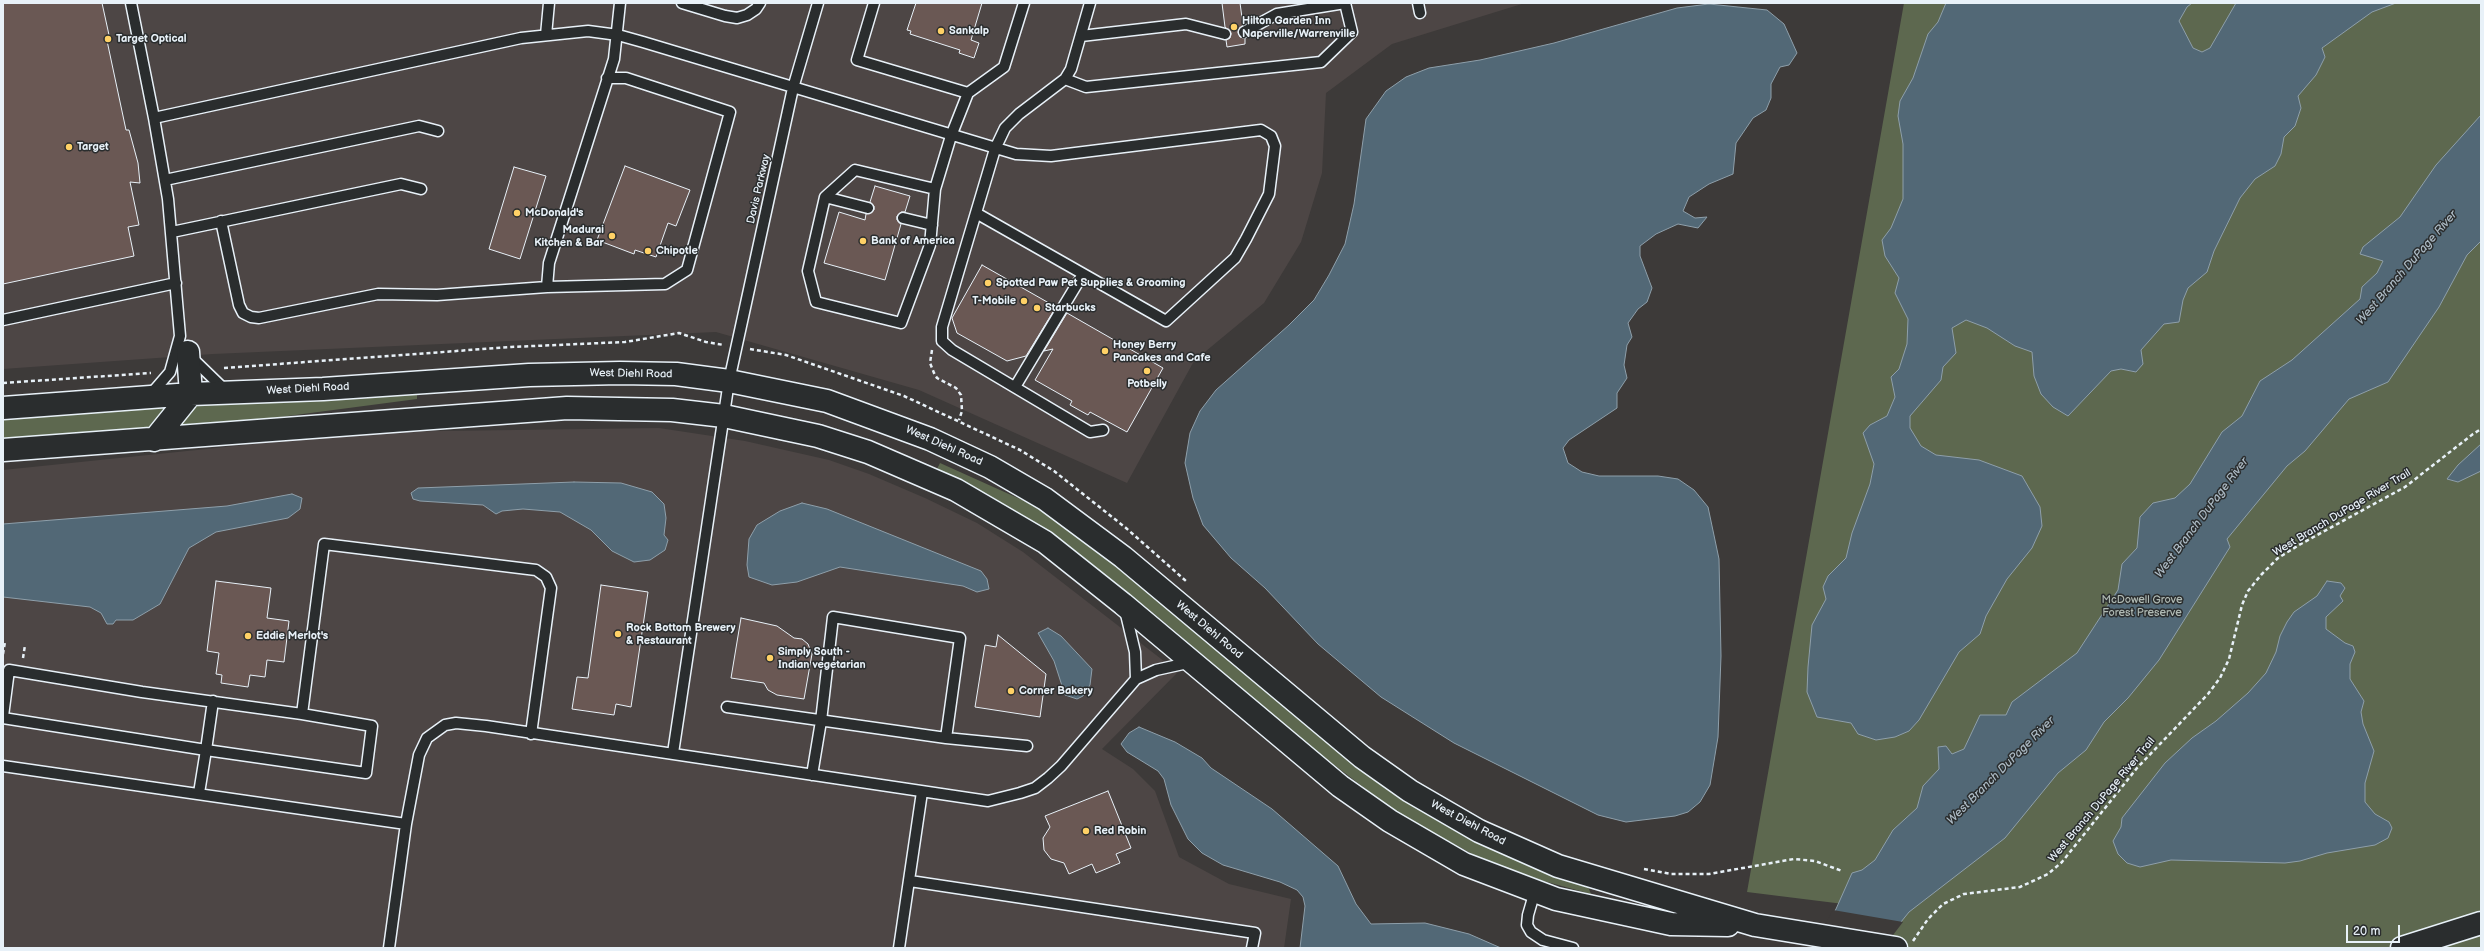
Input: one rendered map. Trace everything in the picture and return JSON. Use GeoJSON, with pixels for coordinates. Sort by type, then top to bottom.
{"type":"FeatureCollection","features":[{"type":"Feature","properties":{"kind":"street"},"geometry":{"type":"LineString","coordinates":[[154,440],[190,394],[184,344]]}},
{"type":"Feature","properties":{"kind":"street","name":"West Diehl Road"},"geometry":{"type":"LineString","coordinates":[[3,408],[190,394],[323,389],[528,375],[676,374],[729,381],[791,392],[867,414],[930,439],[990,467],[1045,499],[1123,557],[1356,752],[1410,791],[1479,832],[1558,866],[1755,925],[1896,948]]}},
{"type":"Feature","properties":{"kind":"street","name":"West Diehl Road"},"geometry":{"type":"LineString","coordinates":[[3,450],[154,440],[567,408],[662,409],[724,416],[840,442],[889,460],[956,490],[1045,542],[1123,604],[1340,786],[1390,821],[1464,864],[1556,899],[1670,924],[1755,925]]}},
{"type":"Feature","properties":{"kind":"street"},"geometry":{"type":"LineString","coordinates":[[2402,948],[2481,923]]}},
{"type":"Feature","properties":{"kind":"lane"},"geometry":{"type":"LineString","coordinates":[[131,3],[165,180],[184,344],[203,370],[228,392]]}},
{"type":"Feature","properties":{"kind":"lane"},"geometry":{"type":"LineString","coordinates":[[546,35],[549,3]]}},
{"type":"Feature","properties":{"kind":"lane"},"geometry":{"type":"LineString","coordinates":[[547,287],[549,263],[607,78],[618,35],[620,3]]}},
{"type":"Feature","properties":{"kind":"lane"},"geometry":{"type":"LineString","coordinates":[[682,3],[725,16],[737,18],[747,15],[756,9],[760,3]]}},
{"type":"Feature","properties":{"kind":"lane","name":"Davis Parkway"},"geometry":{"type":"LineString","coordinates":[[672,753],[729,381],[793,88],[818,3]]}},
{"type":"Feature","properties":{"kind":"lane"},"geometry":{"type":"LineString","coordinates":[[874,3],[857,60],[968,93]]}},
{"type":"Feature","properties":{"kind":"lane"},"geometry":{"type":"LineString","coordinates":[[935,189],[855,170],[825,197],[808,271],[816,302],[901,322],[930,245],[935,189],[951,136],[968,93],[1004,67],[1024,3]]}},
{"type":"Feature","properties":{"kind":"lane"},"geometry":{"type":"LineString","coordinates":[[1090,3],[1071,69],[1064,79],[1018,114],[1005,128],[996,149],[976,213],[942,328],[942,341],[952,350],[1090,432],[1103,430]]}},
{"type":"Feature","properties":{"kind":"lane"},"geometry":{"type":"LineString","coordinates":[[1064,79],[1086,87],[1321,62],[1352,32],[1345,3],[1277,14],[1244,32]]}},
{"type":"Feature","properties":{"kind":"lane"},"geometry":{"type":"LineString","coordinates":[[1081,36],[1186,24],[1226,34]]}},
{"type":"Feature","properties":{"kind":"lane"},"geometry":{"type":"LineString","coordinates":[[154,118],[521,38],[588,31],[618,35],[951,136],[1016,154],[1051,156],[1261,130],[1271,136],[1275,146],[1269,194],[1235,258],[1166,321],[976,213]]}},
{"type":"Feature","properties":{"kind":"lane"},"geometry":{"type":"LineString","coordinates":[[221,222],[239,305],[243,313],[251,317],[259,318],[378,294],[437,294],[547,287],[665,284],[687,270],[730,112],[626,78],[607,78]]}},
{"type":"Feature","properties":{"kind":"lane"},"geometry":{"type":"LineString","coordinates":[[165,180],[419,126],[438,131]]}},
{"type":"Feature","properties":{"kind":"lane"},"geometry":{"type":"LineString","coordinates":[[172,232],[401,184],[420,189]]}},
{"type":"Feature","properties":{"kind":"lane"},"geometry":{"type":"LineString","coordinates":[[825,197],[868,208]]}},
{"type":"Feature","properties":{"kind":"lane"},"geometry":{"type":"LineString","coordinates":[[903,218],[932,225]]}},
{"type":"Feature","properties":{"kind":"lane"},"geometry":{"type":"LineString","coordinates":[[1015,387],[1083,274]]}},
{"type":"Feature","properties":{"kind":"lane"},"geometry":{"type":"LineString","coordinates":[[3,320],[176,283]]}},
{"type":"Feature","properties":{"kind":"lane"},"geometry":{"type":"LineString","coordinates":[[147,397],[161,386],[184,344]]}},
{"type":"Feature","properties":{"kind":"lane"},"geometry":{"type":"LineString","coordinates":[[302,714],[324,544],[536,570],[546,577],[551,588],[530,734]]}},
{"type":"Feature","properties":{"kind":"lane"},"geometry":{"type":"LineString","coordinates":[[1123,604],[1135,652],[1136,679]]}},
{"type":"Feature","properties":{"kind":"lane"},"geometry":{"type":"LineString","coordinates":[[812,775],[821,721],[833,617],[960,638],[946,738]]}},
{"type":"Feature","properties":{"kind":"lane"},"geometry":{"type":"LineString","coordinates":[[389,948],[406,824],[419,755],[427,738],[438,728],[456,723],[672,753],[922,792],[988,800],[1035,788],[1061,766],[1136,679],[1156,670],[1192,662]]}},
{"type":"Feature","properties":{"kind":"lane"},"geometry":{"type":"LineString","coordinates":[[9,670],[213,702],[302,714],[372,726],[366,773],[206,750],[3,717],[9,670]]}},
{"type":"Feature","properties":{"kind":"lane"},"geometry":{"type":"LineString","coordinates":[[198,793],[213,702]]}},
{"type":"Feature","properties":{"kind":"lane"},"geometry":{"type":"LineString","coordinates":[[727,707],[946,738],[1027,746]]}},
{"type":"Feature","properties":{"kind":"lane"},"geometry":{"type":"LineString","coordinates":[[3,766],[406,824]]}},
{"type":"Feature","properties":{"kind":"lane"},"geometry":{"type":"LineString","coordinates":[[899,948],[922,792]]}},
{"type":"Feature","properties":{"kind":"lane"},"geometry":{"type":"LineString","coordinates":[[910,881],[1255,933],[1252,948]]}},
{"type":"Feature","properties":{"kind":"lane"},"geometry":{"type":"LineString","coordinates":[[1535,891],[1527,924],[1531,932],[1543,940],[1573,948]]}},
{"type":"Feature","properties":{"kind":"path"},"geometry":{"type":"LineString","coordinates":[[203,370],[511,347],[625,342],[679,333],[706,342]]}},
{"type":"Feature","properties":{"kind":"path"},"geometry":{"type":"LineString","coordinates":[[933,348],[930,353],[934,373],[937,378],[956,388],[961,395],[962,411],[958,420]]}},
{"type":"Feature","properties":{"kind":"path"},"geometry":{"type":"LineString","coordinates":[[778,353],[904,396],[1020,450],[1054,471],[1126,528],[1191,586]]}},
{"type":"Feature","properties":{"kind":"path"},"geometry":{"type":"LineString","coordinates":[[3,383],[170,372]]}},
{"type":"Feature","properties":{"kind":"path","name":"West Branch DuPage River Trail"},"geometry":{"type":"LineString","coordinates":[[1909,948],[1928,918],[1942,904],[1964,894],[2020,887],[2048,874],[2062,862],[2137,768],[2208,694],[2220,678],[2229,659],[2248,591],[2278,558],[2405,487],[2472,434],[2481,429]]}},
{"type":"Feature","properties":{"kind":"path"},"geometry":{"type":"LineString","coordinates":[[3,654],[5,642]]}},
{"type":"Feature","properties":{"kind":"path"},"geometry":{"type":"LineString","coordinates":[[23,661],[25,645]]}},
{"type":"Feature","properties":{"kind":"path"},"geometry":{"type":"LineString","coordinates":[[1641,869],[1671,874],[1709,874],[1794,859],[1815,861],[1842,871]]}},
{"type":"Feature","properties":{"kind":"shaded area"},"geometry":{"type":"Polygon","coordinates":[[[3,3],[1525,3],[1392,44],[1326,93],[1322,173],[1301,242],[1264,303],[1194,361],[1127,483],[919,390],[716,332],[213,354],[3,369],[3,3]]]}},
{"type":"Feature","properties":{"kind":"shaded area"},"geometry":{"type":"Polygon","coordinates":[[[659,428],[745,441],[829,460],[869,474],[925,498],[977,523],[1023,552],[1178,672],[1102,749],[1133,769],[1155,791],[1179,857],[1229,884],[1291,899],[1284,948],[3,948],[3,470],[371,432],[659,428]]]}},
{"type":"Feature","properties":{"kind":"green space","name":"McDowell Grove Forest Preserve"},"geometry":{"type":"Polygon","coordinates":[[[1904,3],[2481,3],[2481,948],[1880,948],[1908,912],[1747,892],[1904,3]]]}},
{"type":"Feature","properties":{"kind":"green space"},"geometry":{"type":"Polygon","coordinates":[[[417,394],[417,399],[265,419],[172,426],[186,405],[417,394]]]}},
{"type":"Feature","properties":{"kind":"green space"},"geometry":{"type":"Polygon","coordinates":[[[164,407],[152,428],[3,439],[3,420],[40,415],[164,407]]]}},
{"type":"Feature","properties":{"kind":"green space"},"geometry":{"type":"Polygon","coordinates":[[[940,463],[1040,508],[1518,859],[1588,887],[1591,894],[1540,880],[1476,856],[1397,813],[1311,747],[1158,617],[1056,536],[990,496],[937,469],[940,463]]]}},
{"type":"Feature","properties":{"kind":"water"},"geometry":{"type":"Polygon","coordinates":[[[1946,3],[2192,3],[2187,7],[2179,21],[2193,48],[2202,52],[2210,48],[2236,3],[2396,3],[2372,12],[2322,48],[2325,57],[2316,75],[2298,96],[2301,108],[2295,126],[2284,137],[2281,154],[2275,166],[2255,179],[2240,198],[2214,251],[2207,272],[2188,288],[2183,300],[2179,322],[2164,324],[2141,350],[2143,364],[2136,372],[2121,369],[2111,371],[2068,416],[2053,407],[2041,394],[2034,376],[2032,352],[2015,346],[1987,328],[1966,320],[1952,328],[1956,353],[1943,367],[1941,380],[1910,416],[1910,428],[1921,446],[1936,455],[1979,460],[2022,476],[2040,507],[2042,526],[2032,548],[2007,579],[1986,616],[1980,634],[1959,652],[1919,720],[1909,731],[1895,737],[1876,740],[1858,734],[1851,723],[1817,717],[1807,692],[1808,667],[1812,625],[1826,599],[1823,587],[1828,576],[1846,558],[1852,533],[1870,484],[1874,464],[1863,433],[1870,425],[1887,416],[1895,397],[1891,377],[1899,369],[1907,344],[1908,319],[1895,293],[1899,278],[1885,256],[1882,240],[1891,228],[1903,199],[1903,144],[1898,116],[1900,101],[1913,78],[1928,34],[1938,22],[1946,3]]]}},
{"type":"Feature","properties":{"kind":"water"},"geometry":{"type":"Polygon","coordinates":[[[1709,4],[1767,10],[1784,24],[1797,53],[1789,65],[1780,67],[1771,84],[1771,98],[1766,110],[1753,118],[1736,143],[1733,174],[1709,184],[1689,197],[1683,211],[1695,218],[1707,217],[1698,228],[1678,224],[1656,234],[1640,246],[1640,256],[1652,288],[1647,302],[1638,309],[1628,323],[1632,337],[1627,345],[1624,365],[1627,378],[1617,393],[1617,408],[1569,440],[1563,448],[1568,463],[1582,472],[1599,476],[1658,476],[1678,479],[1694,490],[1708,507],[1719,559],[1721,656],[1718,737],[1710,785],[1700,802],[1688,812],[1675,816],[1626,822],[1598,815],[1454,743],[1381,697],[1318,644],[1265,588],[1231,558],[1203,525],[1193,498],[1185,463],[1190,433],[1200,411],[1216,390],[1289,325],[1314,300],[1329,275],[1345,244],[1354,204],[1366,119],[1386,91],[1406,77],[1429,68],[1480,60],[1554,43],[1677,8],[1709,4]]]}},
{"type":"Feature","properties":{"kind":"water","name":"West Branch DuPage River"},"geometry":{"type":"Polygon","coordinates":[[[2481,115],[2481,241],[2467,255],[2439,307],[2388,382],[2349,399],[2305,451],[2287,466],[2227,539],[2230,547],[2159,660],[2128,698],[2104,722],[2086,750],[2058,773],[2005,838],[1909,912],[1880,948],[1814,948],[1836,909],[1852,873],[1862,870],[1875,860],[1893,830],[1917,808],[1923,786],[1939,769],[1938,747],[1946,746],[1952,754],[1964,749],[1980,715],[2006,715],[2012,702],[2077,653],[2118,590],[2122,564],[2137,548],[2140,517],[2153,503],[2175,498],[2190,484],[2222,432],[2242,416],[2260,381],[2292,360],[2360,299],[2362,287],[2377,273],[2383,261],[2360,254],[2363,247],[2400,217],[2436,165],[2481,115]]]}},
{"type":"Feature","properties":{"kind":"water"},"geometry":{"type":"Polygon","coordinates":[[[2481,444],[2481,471],[2458,482],[2447,479],[2458,465],[2481,444]]]}},
{"type":"Feature","properties":{"kind":"water"},"geometry":{"type":"Polygon","coordinates":[[[574,482],[621,483],[652,492],[664,504],[666,518],[664,535],[668,540],[665,550],[650,560],[634,562],[612,551],[591,530],[560,512],[523,509],[502,511],[496,514],[483,505],[420,501],[413,499],[411,493],[418,488],[574,482]]]}},
{"type":"Feature","properties":{"kind":"water"},"geometry":{"type":"Polygon","coordinates":[[[292,494],[302,498],[300,509],[288,518],[216,532],[189,548],[160,604],[133,620],[116,620],[113,624],[107,624],[101,613],[90,607],[3,597],[3,524],[227,506],[292,494]]]}},
{"type":"Feature","properties":{"kind":"water"},"geometry":{"type":"Polygon","coordinates":[[[802,503],[827,509],[981,571],[987,579],[989,589],[977,592],[963,586],[840,567],[797,582],[772,585],[749,577],[747,565],[749,539],[757,525],[780,511],[802,503]]]}},
{"type":"Feature","properties":{"kind":"water"},"geometry":{"type":"Polygon","coordinates":[[[2327,581],[2341,583],[2345,588],[2340,596],[2343,601],[2326,617],[2326,629],[2345,643],[2353,646],[2355,652],[2350,664],[2350,679],[2364,701],[2361,712],[2363,724],[2374,751],[2365,783],[2365,802],[2375,814],[2389,822],[2392,828],[2388,838],[2375,845],[2327,853],[2300,861],[2285,863],[2171,860],[2140,867],[2127,863],[2118,854],[2113,841],[2121,827],[2122,818],[2165,763],[2192,738],[2216,721],[2248,693],[2266,673],[2276,652],[2280,636],[2287,622],[2294,612],[2317,596],[2327,581]]]}},
{"type":"Feature","properties":{"kind":"water"},"geometry":{"type":"Polygon","coordinates":[[[1048,628],[1061,636],[1092,669],[1090,685],[1083,696],[1077,699],[1065,695],[1054,661],[1038,633],[1048,628]]]}},
{"type":"Feature","properties":{"kind":"water"},"geometry":{"type":"Polygon","coordinates":[[[1139,727],[1175,742],[1202,758],[1211,768],[1272,809],[1338,866],[1356,904],[1371,924],[1425,923],[1469,934],[1501,948],[1300,948],[1305,906],[1303,897],[1297,890],[1280,882],[1223,865],[1202,853],[1188,839],[1171,805],[1164,779],[1158,771],[1127,752],[1121,744],[1129,733],[1139,727]]]}},
{"type":"Feature","properties":{"kind":"pier"},"geometry":{"type":"Polygon","coordinates":[[[1833,910],[1903,922],[1883,948],[1812,948],[1833,910]]]}},
{"type":"Feature","properties":{"kind":"building","name":"Target"},"geometry":{"type":"Polygon","coordinates":[[[3,3],[102,3],[109,35],[106,36],[126,130],[129,130],[138,163],[140,183],[130,182],[139,225],[128,227],[134,256],[3,284],[3,3]]]}},
{"type":"Feature","properties":{"kind":"building","name":"Sankalp"},"geometry":{"type":"Polygon","coordinates":[[[916,3],[982,3],[971,40],[979,43],[974,58],[959,53],[960,50],[910,34],[911,31],[907,30],[916,3]]]}},
{"type":"Feature","properties":{"kind":"building","name":"Hilton Garden Inn Naperville/Warrenville"},"geometry":{"type":"Polygon","coordinates":[[[1222,3],[1240,3],[1243,25],[1238,32],[1240,37],[1245,38],[1245,44],[1227,47],[1226,40],[1230,38],[1231,33],[1225,27],[1222,3]]]}},
{"type":"Feature","properties":{"kind":"building"},"geometry":{"type":"Polygon","coordinates":[[[625,166],[690,190],[676,226],[668,223],[656,257],[635,250],[634,254],[597,240],[625,166]]]}},
{"type":"Feature","properties":{"kind":"building","name":"McDonald's"},"geometry":{"type":"Polygon","coordinates":[[[514,167],[546,176],[520,259],[489,249],[514,167]]]}},
{"type":"Feature","properties":{"kind":"building","name":"Bank of America"},"geometry":{"type":"Polygon","coordinates":[[[875,186],[910,196],[905,212],[901,212],[897,216],[897,220],[901,224],[885,280],[824,263],[839,212],[865,220],[866,214],[874,210],[874,206],[870,202],[875,186]]]}},
{"type":"Feature","properties":{"kind":"building"},"geometry":{"type":"Polygon","coordinates":[[[982,265],[1056,307],[1026,356],[1007,361],[957,333],[952,318],[982,265]]]}},
{"type":"Feature","properties":{"kind":"building"},"geometry":{"type":"Polygon","coordinates":[[[1067,313],[1163,368],[1127,432],[1090,412],[1088,415],[1070,405],[1072,401],[1035,380],[1053,349],[1044,351],[1067,313]]]}},
{"type":"Feature","properties":{"kind":"building","name":"Eddie Merlot's"},"geometry":{"type":"Polygon","coordinates":[[[216,581],[271,588],[267,618],[289,621],[284,662],[267,660],[265,677],[250,675],[248,687],[221,683],[222,675],[216,674],[219,653],[207,651],[216,581]]]}},
{"type":"Feature","properties":{"kind":"building","name":"Rock Bottom Brewery & Restaurant"},"geometry":{"type":"Polygon","coordinates":[[[601,585],[648,592],[631,707],[616,704],[614,715],[572,709],[577,677],[588,678],[601,585]]]}},
{"type":"Feature","properties":{"kind":"building"},"geometry":{"type":"Polygon","coordinates":[[[741,618],[777,626],[794,638],[802,639],[808,644],[812,654],[804,699],[777,695],[768,690],[764,683],[731,678],[741,618]]]}},
{"type":"Feature","properties":{"kind":"building","name":"Corner Bakery"},"geometry":{"type":"Polygon","coordinates":[[[998,635],[1046,674],[1040,717],[975,707],[985,645],[996,647],[998,635]]]}},
{"type":"Feature","properties":{"kind":"building","name":"Red Robin"},"geometry":{"type":"Polygon","coordinates":[[[1108,791],[1131,848],[1116,854],[1120,863],[1096,873],[1092,864],[1069,874],[1064,863],[1051,859],[1044,850],[1043,838],[1050,827],[1045,816],[1108,791]]]}},
{"type":"Feature","properties":{"kind":"place","name":"Hilton Garden Inn Naperville/Warrenville"},"geometry":{"type":"Point","coordinates":[1234,27]}},
{"type":"Feature","properties":{"kind":"place","name":"Sankalp"},"geometry":{"type":"Point","coordinates":[941,31]}},
{"type":"Feature","properties":{"kind":"place","name":"Target Optical"},"geometry":{"type":"Point","coordinates":[108,39]}},
{"type":"Feature","properties":{"kind":"place","name":"Target"},"geometry":{"type":"Point","coordinates":[69,147]}},
{"type":"Feature","properties":{"kind":"place","name":"McDonald's"},"geometry":{"type":"Point","coordinates":[517,213]}},
{"type":"Feature","properties":{"kind":"place","name":"Madurai Kitchen & Bar"},"geometry":{"type":"Point","coordinates":[612,236]}},
{"type":"Feature","properties":{"kind":"place","name":"Bank of America"},"geometry":{"type":"Point","coordinates":[863,241]}},
{"type":"Feature","properties":{"kind":"place","name":"Chipotle"},"geometry":{"type":"Point","coordinates":[648,251]}},
{"type":"Feature","properties":{"kind":"place","name":"Spotted Paw Pet Supplies & Grooming"},"geometry":{"type":"Point","coordinates":[988,283]}},
{"type":"Feature","properties":{"kind":"place","name":"T-Mobile"},"geometry":{"type":"Point","coordinates":[1024,301]}},
{"type":"Feature","properties":{"kind":"place","name":"Starbucks"},"geometry":{"type":"Point","coordinates":[1037,308]}},
{"type":"Feature","properties":{"kind":"place","name":"Honey Berry Pancakes and Cafe"},"geometry":{"type":"Point","coordinates":[1105,351]}},
{"type":"Feature","properties":{"kind":"place","name":"Potbelly"},"geometry":{"type":"Point","coordinates":[1147,371]}},
{"type":"Feature","properties":{"kind":"place","name":"Rock Bottom Brewery & Restaurant"},"geometry":{"type":"Point","coordinates":[618,634]}},
{"type":"Feature","properties":{"kind":"place","name":"Eddie Merlot's"},"geometry":{"type":"Point","coordinates":[248,636]}},
{"type":"Feature","properties":{"kind":"place","name":"Simply South - Indian vegetarian"},"geometry":{"type":"Point","coordinates":[770,658]}},
{"type":"Feature","properties":{"kind":"place","name":"Corner Bakery"},"geometry":{"type":"Point","coordinates":[1011,691]}},
{"type":"Feature","properties":{"kind":"place","name":"Red Robin"},"geometry":{"type":"Point","coordinates":[1086,831]}}]}
